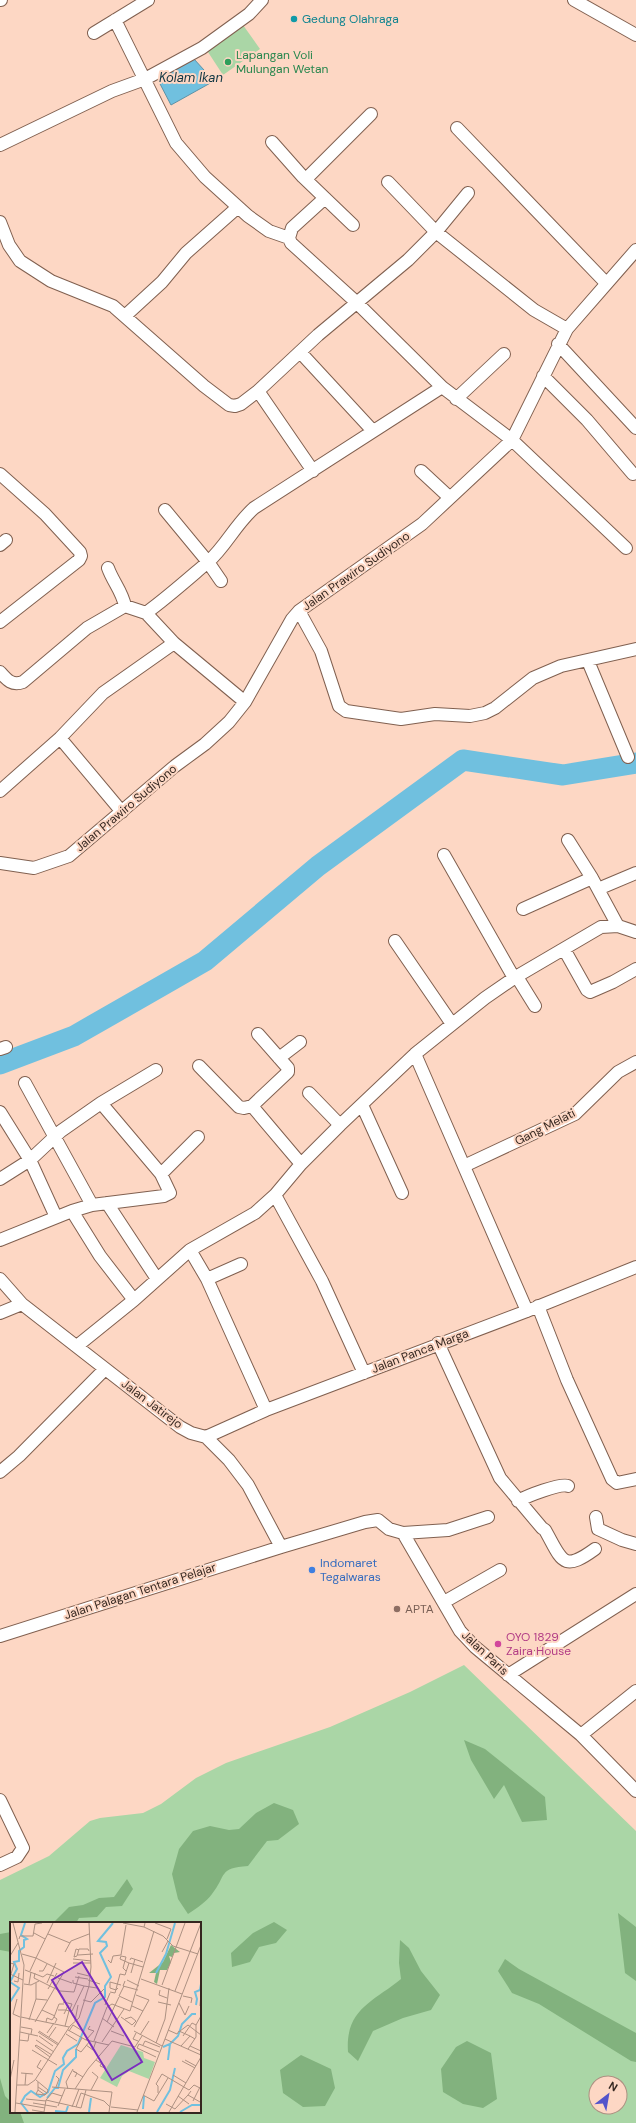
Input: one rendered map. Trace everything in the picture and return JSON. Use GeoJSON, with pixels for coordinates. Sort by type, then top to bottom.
{"type":"FeatureCollection","features":[{"type":"Feature","properties":{"kind":"street"},"geometry":{"type":"LineString","coordinates":[[94,33],[115,20],[128,5],[148,0]]}},
{"type":"Feature","properties":{"kind":"street"},"geometry":{"type":"LineString","coordinates":[[0,145],[112,91],[145,79],[202,48],[249,14],[262,0]]}},
{"type":"Feature","properties":{"kind":"street"},"geometry":{"type":"LineString","coordinates":[[574,0],[636,35]]}},
{"type":"Feature","properties":{"kind":"street"},"geometry":{"type":"LineString","coordinates":[[115,20],[176,143],[205,177],[238,207],[269,231],[289,238],[297,249],[356,302],[442,387],[512,440],[626,548]]}},
{"type":"Feature","properties":{"kind":"street"},"geometry":{"type":"LineString","coordinates":[[306,180],[371,114]]}},
{"type":"Feature","properties":{"kind":"street"},"geometry":{"type":"LineString","coordinates":[[457,128],[606,283]]}},
{"type":"Feature","properties":{"kind":"street"},"geometry":{"type":"LineString","coordinates":[[272,142],[306,180],[353,224]]}},
{"type":"Feature","properties":{"kind":"street"},"geometry":{"type":"LineString","coordinates":[[388,182],[436,232],[534,310],[567,329]]}},
{"type":"Feature","properties":{"kind":"street"},"geometry":{"type":"LineString","coordinates":[[0,222],[9,245],[20,261],[51,281],[113,306],[126,315],[204,386],[229,405],[241,404],[258,391],[356,302],[408,260],[436,232],[468,194]]}},
{"type":"Feature","properties":{"kind":"street"},"geometry":{"type":"LineString","coordinates":[[289,238],[292,228],[325,198]]}},
{"type":"Feature","properties":{"kind":"street"},"geometry":{"type":"LineString","coordinates":[[126,315],[162,282],[186,253],[238,207]]}},
{"type":"Feature","properties":{"kind":"street","name":"Jalan Prawiro Sudiyono"},"geometry":{"type":"LineString","coordinates":[[0,863],[34,868],[69,856],[229,722],[245,702],[292,619],[299,611],[422,524],[449,497],[479,472],[512,440],[558,344],[567,329],[636,250]]}},
{"type":"Feature","properties":{"kind":"street"},"geometry":{"type":"LineString","coordinates":[[558,344],[636,428]]}},
{"type":"Feature","properties":{"kind":"street"},"geometry":{"type":"LineString","coordinates":[[300,352],[373,431]]}},
{"type":"Feature","properties":{"kind":"street"},"geometry":{"type":"LineString","coordinates":[[456,399],[504,354]]}},
{"type":"Feature","properties":{"kind":"street"},"geometry":{"type":"LineString","coordinates":[[543,376],[587,420],[633,474]]}},
{"type":"Feature","properties":{"kind":"street"},"geometry":{"type":"LineString","coordinates":[[146,613],[208,562],[222,546],[236,526],[254,508],[442,387]]}},
{"type":"Feature","properties":{"kind":"street"},"geometry":{"type":"LineString","coordinates":[[258,391],[313,471]]}},
{"type":"Feature","properties":{"kind":"street"},"geometry":{"type":"LineString","coordinates":[[421,471],[449,497]]}},
{"type":"Feature","properties":{"kind":"street"},"geometry":{"type":"LineString","coordinates":[[0,474],[45,514],[80,552],[81,556],[79,560],[0,622]]}},
{"type":"Feature","properties":{"kind":"street"},"geometry":{"type":"LineString","coordinates":[[165,510],[208,562],[221,581]]}},
{"type":"Feature","properties":{"kind":"street"},"geometry":{"type":"LineString","coordinates":[[108,568],[123,596],[125,606]]}},
{"type":"Feature","properties":{"kind":"street"},"geometry":{"type":"LineString","coordinates":[[0,672],[6,680],[14,684],[23,682],[87,628],[125,606],[146,613],[174,643],[245,702]]}},
{"type":"Feature","properties":{"kind":"street"},"geometry":{"type":"LineString","coordinates":[[299,611],[321,652],[339,706],[346,711],[401,719],[435,714],[470,716],[485,713],[495,708],[533,678],[560,666],[636,649]]}},
{"type":"Feature","properties":{"kind":"street"},"geometry":{"type":"LineString","coordinates":[[1,789],[60,738],[103,693],[174,643]]}},
{"type":"Feature","properties":{"kind":"street"},"geometry":{"type":"LineString","coordinates":[[588,660],[628,757]]}},
{"type":"Feature","properties":{"kind":"street"},"geometry":{"type":"LineString","coordinates":[[60,738],[122,812]]}},
{"type":"Feature","properties":{"kind":"street"},"geometry":{"type":"LineString","coordinates":[[568,840],[592,878],[618,926]]}},
{"type":"Feature","properties":{"kind":"street"},"geometry":{"type":"LineString","coordinates":[[444,855],[515,978],[535,1006]]}},
{"type":"Feature","properties":{"kind":"street"},"geometry":{"type":"LineString","coordinates":[[598,889],[636,873]]}},
{"type":"Feature","properties":{"kind":"street"},"geometry":{"type":"LineString","coordinates":[[524,909],[592,878]]}},
{"type":"Feature","properties":{"kind":"street"},"geometry":{"type":"LineString","coordinates":[[77,1346],[134,1300],[190,1250],[255,1213],[275,1195],[301,1164],[340,1125],[416,1054],[452,1024],[515,978],[601,927],[618,926],[636,932]]}},
{"type":"Feature","properties":{"kind":"street"},"geometry":{"type":"LineString","coordinates":[[395,941],[452,1024]]}},
{"type":"Feature","properties":{"kind":"street"},"geometry":{"type":"LineString","coordinates":[[564,949],[587,990],[590,992],[613,982],[636,969]]}},
{"type":"Feature","properties":{"kind":"street"},"geometry":{"type":"LineString","coordinates":[[199,1066],[239,1107],[244,1108],[252,1106],[288,1074],[288,1068],[258,1034]]}},
{"type":"Feature","properties":{"kind":"street"},"geometry":{"type":"LineString","coordinates":[[279,1058],[300,1042]]}},
{"type":"Feature","properties":{"kind":"street"},"geometry":{"type":"LineString","coordinates":[[416,1054],[464,1166],[567,1380],[612,1479],[617,1483],[636,1479]]}},
{"type":"Feature","properties":{"kind":"street","name":"Gang Melati"},"geometry":{"type":"LineString","coordinates":[[464,1166],[575,1114],[618,1072],[636,1062]]}},
{"type":"Feature","properties":{"kind":"street"},"geometry":{"type":"LineString","coordinates":[[0,1179],[30,1160],[55,1136],[101,1103],[156,1070]]}},
{"type":"Feature","properties":{"kind":"street"},"geometry":{"type":"LineString","coordinates":[[25,1083],[92,1205]]}},
{"type":"Feature","properties":{"kind":"street"},"geometry":{"type":"LineString","coordinates":[[309,1093],[340,1125]]}},
{"type":"Feature","properties":{"kind":"street"},"geometry":{"type":"LineString","coordinates":[[0,1240],[56,1217],[92,1205],[168,1195],[170,1191],[160,1174],[101,1103]]}},
{"type":"Feature","properties":{"kind":"street"},"geometry":{"type":"LineString","coordinates":[[362,1105],[402,1193]]}},
{"type":"Feature","properties":{"kind":"street"},"geometry":{"type":"LineString","coordinates":[[252,1106],[301,1164]]}},
{"type":"Feature","properties":{"kind":"street"},"geometry":{"type":"LineString","coordinates":[[0,1112],[30,1160],[56,1217]]}},
{"type":"Feature","properties":{"kind":"street"},"geometry":{"type":"LineString","coordinates":[[160,1174],[198,1137]]}},
{"type":"Feature","properties":{"kind":"street"},"geometry":{"type":"LineString","coordinates":[[275,1195],[322,1281],[364,1373]]}},
{"type":"Feature","properties":{"kind":"street"},"geometry":{"type":"LineString","coordinates":[[107,1203],[157,1279]]}},
{"type":"Feature","properties":{"kind":"street"},"geometry":{"type":"LineString","coordinates":[[72,1211],[100,1256],[134,1300]]}},
{"type":"Feature","properties":{"kind":"street"},"geometry":{"type":"LineString","coordinates":[[190,1250],[207,1279],[266,1410]]}},
{"type":"Feature","properties":{"kind":"street"},"geometry":{"type":"LineString","coordinates":[[207,1279],[242,1264]]}},
{"type":"Feature","properties":{"kind":"street","name":"Jalan Panca Marga"},"geometry":{"type":"LineString","coordinates":[[206,1437],[266,1410],[636,1267]]}},
{"type":"Feature","properties":{"kind":"street","name":"Jalan Jatirejo"},"geometry":{"type":"LineString","coordinates":[[0,1279],[22,1304],[180,1427],[191,1433],[206,1437],[229,1460],[248,1485],[281,1547]]}},
{"type":"Feature","properties":{"kind":"street"},"geometry":{"type":"LineString","coordinates":[[0,1313],[22,1304]]}},
{"type":"Feature","properties":{"kind":"street"},"geometry":{"type":"LineString","coordinates":[[438,1344],[500,1478],[518,1501],[545,1530],[562,1560],[569,1563],[578,1562],[595,1550]]}},
{"type":"Feature","properties":{"kind":"street"},"geometry":{"type":"LineString","coordinates":[[0,1472],[19,1456],[105,1369]]}},
{"type":"Feature","properties":{"kind":"street"},"geometry":{"type":"LineString","coordinates":[[518,1501],[525,1497],[560,1485],[568,1486]]}},
{"type":"Feature","properties":{"kind":"street"},"geometry":{"type":"LineString","coordinates":[[281,1547],[378,1520],[389,1529],[403,1533],[448,1530],[488,1517]]}},
{"type":"Feature","properties":{"kind":"street"},"geometry":{"type":"LineString","coordinates":[[596,1517],[598,1529],[622,1540],[636,1544]]}},
{"type":"Feature","properties":{"kind":"street","name":"Jalan Paris"},"geometry":{"type":"LineString","coordinates":[[403,1533],[460,1632],[475,1647],[581,1735],[636,1791]]}},
{"type":"Feature","properties":{"kind":"street","name":"Jalan Palagan Tentara Pelajar"},"geometry":{"type":"LineString","coordinates":[[0,1636],[281,1547]]}},
{"type":"Feature","properties":{"kind":"street"},"geometry":{"type":"LineString","coordinates":[[444,1602],[500,1570]]}},
{"type":"Feature","properties":{"kind":"street"},"geometry":{"type":"LineString","coordinates":[[508,1675],[636,1594]]}},
{"type":"Feature","properties":{"kind":"street"},"geometry":{"type":"LineString","coordinates":[[581,1735],[636,1691]]}},
{"type":"Feature","properties":{"kind":"street"},"geometry":{"type":"LineString","coordinates":[[0,1800],[23,1848],[17,1857],[0,1865]]}},
{"type":"Feature","properties":{"kind":"green space","name":"Lapangan Voli Mulungan Wetan"},"geometry":{"type":"Polygon","coordinates":[[[243,25],[260,49],[223,75],[206,49],[243,25]]]}},
{"type":"Feature","properties":{"kind":"green space"},"geometry":{"type":"Polygon","coordinates":[[[464,1665],[636,1831],[636,2123],[0,2123],[0,1880],[49,1856],[90,1821],[100,1818],[143,1813],[161,1804],[196,1778],[226,1763],[330,1727],[410,1692],[464,1665]]]}},
{"type":"Feature","properties":{"kind":"green space"},"geometry":{"type":"Polygon","coordinates":[[[464,1740],[485,1749],[545,1797],[547,1820],[522,1822],[504,1785],[494,1799],[471,1760],[464,1740]]]}},
{"type":"Feature","properties":{"kind":"green space"},"geometry":{"type":"Polygon","coordinates":[[[274,1803],[293,1810],[299,1824],[278,1840],[267,1841],[248,1866],[238,1867],[227,1871],[210,1897],[188,1914],[178,1899],[172,1874],[179,1849],[193,1831],[210,1826],[229,1830],[239,1829],[256,1813],[274,1803]]]}},
{"type":"Feature","properties":{"kind":"green space"},"geometry":{"type":"Polygon","coordinates":[[[127,1879],[133,1889],[122,1906],[106,1907],[97,1917],[79,1918],[77,1922],[54,1922],[69,1907],[83,1905],[99,1898],[114,1897],[127,1879]]]}},
{"type":"Feature","properties":{"kind":"green space"},"geometry":{"type":"Polygon","coordinates":[[[618,1913],[636,1927],[636,1981],[625,1973],[618,1913]]]}},
{"type":"Feature","properties":{"kind":"green space"},"geometry":{"type":"Polygon","coordinates":[[[274,1922],[287,1930],[276,1943],[259,1947],[250,1962],[232,1967],[231,1953],[253,1933],[274,1922]]]}},
{"type":"Feature","properties":{"kind":"green space"},"geometry":{"type":"Polygon","coordinates":[[[10,1932],[10,1952],[0,1950],[0,1934],[10,1932]]]}},
{"type":"Feature","properties":{"kind":"green space"},"geometry":{"type":"Polygon","coordinates":[[[400,1940],[409,1948],[421,1971],[440,1995],[431,2010],[403,2018],[373,2031],[358,2061],[348,2052],[348,2037],[351,2026],[356,2016],[363,2008],[401,1979],[399,1963],[400,1940]]]}},
{"type":"Feature","properties":{"kind":"green space"},"geometry":{"type":"Polygon","coordinates":[[[505,1959],[519,1969],[636,2033],[636,2062],[631,2061],[539,2004],[512,1993],[498,1971],[505,1959]]]}},
{"type":"Feature","properties":{"kind":"green space"},"geometry":{"type":"Polygon","coordinates":[[[467,2041],[491,2053],[497,2099],[483,2108],[463,2104],[443,2092],[441,2069],[456,2047],[467,2041]]]}},
{"type":"Feature","properties":{"kind":"green space"},"geometry":{"type":"Polygon","coordinates":[[[301,2055],[331,2069],[335,2088],[325,2106],[303,2107],[283,2093],[280,2070],[301,2055]]]}},
{"type":"Feature","properties":{"kind":"green space"},"geometry":{"type":"Polygon","coordinates":[[[0,2078],[5,2096],[10,2101],[10,2113],[20,2113],[24,2123],[0,2123],[0,2078]]]}},
{"type":"Feature","properties":{"kind":"water","name":"Kolam Ikan"},"geometry":{"type":"Polygon","coordinates":[[[194,59],[214,81],[171,105],[158,80],[194,59]]]}},
{"type":"Feature","properties":{"kind":"waterway"},"geometry":{"type":"LineString","coordinates":[[0,1064],[74,1036],[205,961],[318,866],[463,760],[563,775],[636,763]]}},
{"type":"Feature","properties":{"kind":"place","name":"Gedung Olahraga"},"geometry":{"type":"Point","coordinates":[294,19]}},
{"type":"Feature","properties":{"kind":"place","name":"Lapangan Voli Mulungan Wetan"},"geometry":{"type":"Point","coordinates":[228,62]}},
{"type":"Feature","properties":{"kind":"place","name":"Indomaret Tegalwaras"},"geometry":{"type":"Point","coordinates":[312,1570]}},
{"type":"Feature","properties":{"kind":"place","name":"APTA"},"geometry":{"type":"Point","coordinates":[397,1609]}},
{"type":"Feature","properties":{"kind":"place","name":"OYO 1829 Zaira House"},"geometry":{"type":"Point","coordinates":[498,1644]}}]}
